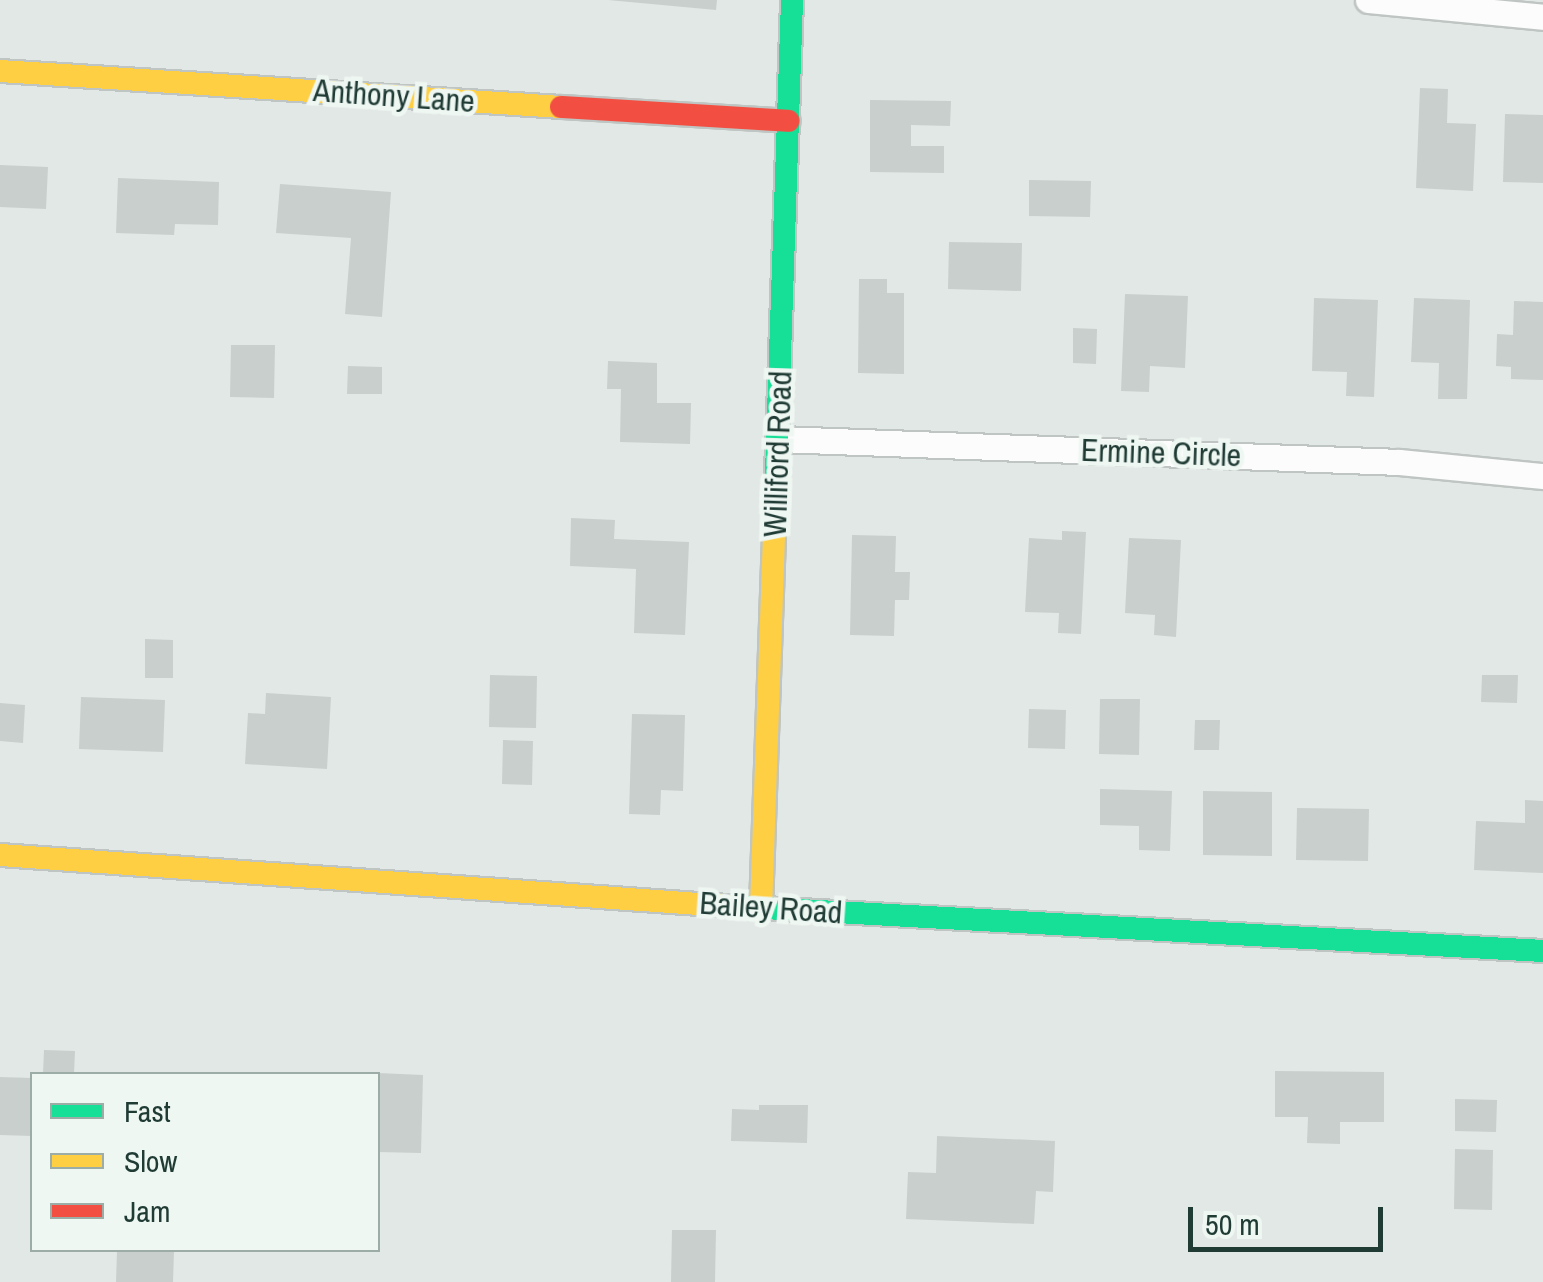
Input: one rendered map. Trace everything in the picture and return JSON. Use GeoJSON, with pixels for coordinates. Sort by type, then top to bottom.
{"type":"FeatureCollection","features":[{"type":"Feature","properties":{"kind":"street","name":"Williford Road"},"geometry":{"type":"LineString","coordinates":[[761,908],[792,0]]}},
{"type":"Feature","properties":{"kind":"street"},"geometry":{"type":"LineString","coordinates":[[1368,0],[1543,17]]}},
{"type":"Feature","properties":{"kind":"street","name":"Anthony Lane"},"geometry":{"type":"LineString","coordinates":[[0,71],[789,120]]}},
{"type":"Feature","properties":{"kind":"street","name":"Ermine Circle"},"geometry":{"type":"LineString","coordinates":[[780,439],[1399,462],[1543,476]]}},
{"type":"Feature","properties":{"kind":"street","name":"Bailey Road"},"geometry":{"type":"LineString","coordinates":[[0,856],[761,908],[1543,952]]}},
{"type":"Feature","properties":{"kind":"building"},"geometry":{"type":"Polygon","coordinates":[[[608,0],[717,0],[716,10],[608,0]]]}},
{"type":"Feature","properties":{"kind":"building"},"geometry":{"type":"Polygon","coordinates":[[[1420,88],[1448,89],[1447,123],[1476,124],[1473,191],[1416,188],[1420,88]]]}},
{"type":"Feature","properties":{"kind":"building"},"geometry":{"type":"Polygon","coordinates":[[[870,100],[951,101],[950,126],[911,125],[911,146],[944,146],[944,173],[870,172],[870,100]]]}},
{"type":"Feature","properties":{"kind":"building"},"geometry":{"type":"Polygon","coordinates":[[[1505,114],[1543,115],[1543,183],[1503,182],[1505,114]]]}},
{"type":"Feature","properties":{"kind":"building"},"geometry":{"type":"Polygon","coordinates":[[[0,165],[48,167],[46,209],[0,207],[0,165]]]}},
{"type":"Feature","properties":{"kind":"building"},"geometry":{"type":"Polygon","coordinates":[[[118,178],[219,182],[218,225],[175,224],[174,235],[116,233],[118,178]]]}},
{"type":"Feature","properties":{"kind":"building"},"geometry":{"type":"Polygon","coordinates":[[[1029,180],[1091,181],[1090,217],[1029,216],[1029,180]]]}},
{"type":"Feature","properties":{"kind":"building"},"geometry":{"type":"Polygon","coordinates":[[[280,184],[391,192],[382,317],[345,314],[351,238],[276,233],[280,184]]]}},
{"type":"Feature","properties":{"kind":"building"},"geometry":{"type":"Polygon","coordinates":[[[949,242],[1022,243],[1021,291],[948,289],[949,242]]]}},
{"type":"Feature","properties":{"kind":"building"},"geometry":{"type":"Polygon","coordinates":[[[859,279],[887,279],[887,293],[904,293],[904,374],[858,373],[859,279]]]}},
{"type":"Feature","properties":{"kind":"building"},"geometry":{"type":"Polygon","coordinates":[[[1125,294],[1188,296],[1185,368],[1150,366],[1149,392],[1121,391],[1125,294]]]}},
{"type":"Feature","properties":{"kind":"building"},"geometry":{"type":"Polygon","coordinates":[[[1314,298],[1378,300],[1374,397],[1346,396],[1347,372],[1312,371],[1314,298]]]}},
{"type":"Feature","properties":{"kind":"building"},"geometry":{"type":"Polygon","coordinates":[[[1414,298],[1470,300],[1467,399],[1438,399],[1439,363],[1411,362],[1414,298]]]}},
{"type":"Feature","properties":{"kind":"building"},"geometry":{"type":"Polygon","coordinates":[[[1514,301],[1543,302],[1543,380],[1511,379],[1511,367],[1496,366],[1497,334],[1513,335],[1514,301]]]}},
{"type":"Feature","properties":{"kind":"building"},"geometry":{"type":"Polygon","coordinates":[[[1073,328],[1097,329],[1096,364],[1073,363],[1073,328]]]}},
{"type":"Feature","properties":{"kind":"building"},"geometry":{"type":"Polygon","coordinates":[[[231,345],[275,345],[274,398],[230,397],[231,345]]]}},
{"type":"Feature","properties":{"kind":"building"},"geometry":{"type":"Polygon","coordinates":[[[608,361],[657,363],[657,403],[691,403],[690,444],[620,442],[621,389],[607,389],[608,361]]]}},
{"type":"Feature","properties":{"kind":"building"},"geometry":{"type":"Polygon","coordinates":[[[348,366],[382,367],[382,394],[347,394],[348,366]]]}},
{"type":"Feature","properties":{"kind":"building"},"geometry":{"type":"Polygon","coordinates":[[[571,518],[615,520],[614,539],[689,542],[685,635],[634,633],[636,569],[570,566],[571,518]]]}},
{"type":"Feature","properties":{"kind":"building"},"geometry":{"type":"Polygon","coordinates":[[[1062,531],[1086,532],[1081,634],[1058,633],[1059,613],[1025,612],[1029,538],[1062,540],[1062,531]]]}},
{"type":"Feature","properties":{"kind":"building"},"geometry":{"type":"Polygon","coordinates":[[[852,535],[896,536],[895,572],[910,572],[909,600],[895,600],[894,636],[850,635],[852,535]]]}},
{"type":"Feature","properties":{"kind":"building"},"geometry":{"type":"Polygon","coordinates":[[[1129,538],[1181,540],[1176,637],[1154,635],[1155,615],[1125,613],[1129,538]]]}},
{"type":"Feature","properties":{"kind":"building"},"geometry":{"type":"Polygon","coordinates":[[[145,639],[173,640],[173,678],[145,678],[145,639]]]}},
{"type":"Feature","properties":{"kind":"building"},"geometry":{"type":"Polygon","coordinates":[[[490,675],[537,676],[536,728],[489,727],[490,675]]]}},
{"type":"Feature","properties":{"kind":"building"},"geometry":{"type":"Polygon","coordinates":[[[1482,675],[1518,675],[1517,703],[1481,702],[1482,675]]]}},
{"type":"Feature","properties":{"kind":"building"},"geometry":{"type":"Polygon","coordinates":[[[266,693],[331,697],[327,769],[245,764],[248,713],[265,714],[266,693]]]}},
{"type":"Feature","properties":{"kind":"building"},"geometry":{"type":"Polygon","coordinates":[[[81,697],[165,700],[163,752],[79,749],[81,697]]]}},
{"type":"Feature","properties":{"kind":"building"},"geometry":{"type":"Polygon","coordinates":[[[1100,699],[1140,699],[1139,755],[1099,754],[1100,699]]]}},
{"type":"Feature","properties":{"kind":"building"},"geometry":{"type":"Polygon","coordinates":[[[0,703],[25,705],[23,743],[0,741],[0,703]]]}},
{"type":"Feature","properties":{"kind":"building"},"geometry":{"type":"Polygon","coordinates":[[[1029,709],[1066,710],[1065,749],[1028,748],[1029,709]]]}},
{"type":"Feature","properties":{"kind":"building"},"geometry":{"type":"Polygon","coordinates":[[[632,714],[685,715],[683,791],[661,790],[660,815],[629,814],[632,714]]]}},
{"type":"Feature","properties":{"kind":"building"},"geometry":{"type":"Polygon","coordinates":[[[1195,720],[1220,720],[1219,750],[1194,750],[1195,720]]]}},
{"type":"Feature","properties":{"kind":"building"},"geometry":{"type":"Polygon","coordinates":[[[503,740],[533,741],[532,785],[502,784],[503,740]]]}},
{"type":"Feature","properties":{"kind":"building"},"geometry":{"type":"Polygon","coordinates":[[[1100,789],[1172,791],[1170,851],[1139,850],[1139,826],[1100,825],[1100,789]]]}},
{"type":"Feature","properties":{"kind":"building"},"geometry":{"type":"Polygon","coordinates":[[[1203,791],[1272,792],[1272,856],[1203,855],[1203,791]]]}},
{"type":"Feature","properties":{"kind":"building"},"geometry":{"type":"Polygon","coordinates":[[[1525,800],[1543,801],[1543,873],[1474,870],[1476,821],[1525,823],[1525,800]]]}},
{"type":"Feature","properties":{"kind":"building"},"geometry":{"type":"Polygon","coordinates":[[[1297,808],[1369,809],[1368,861],[1296,860],[1297,808]]]}},
{"type":"Feature","properties":{"kind":"building"},"geometry":{"type":"Polygon","coordinates":[[[44,1050],[75,1051],[74,1072],[43,1072],[44,1050]]]}},
{"type":"Feature","properties":{"kind":"building"},"geometry":{"type":"Polygon","coordinates":[[[1275,1071],[1384,1072],[1384,1122],[1340,1122],[1340,1144],[1307,1143],[1308,1117],[1275,1117],[1275,1071]]]}},
{"type":"Feature","properties":{"kind":"building"},"geometry":{"type":"Polygon","coordinates":[[[380,1073],[423,1075],[421,1153],[380,1152],[380,1073]]]}},
{"type":"Feature","properties":{"kind":"building"},"geometry":{"type":"Polygon","coordinates":[[[0,1077],[30,1078],[30,1136],[0,1135],[0,1077]]]}},
{"type":"Feature","properties":{"kind":"building"},"geometry":{"type":"Polygon","coordinates":[[[1455,1099],[1497,1100],[1496,1132],[1455,1131],[1455,1099]]]}},
{"type":"Feature","properties":{"kind":"building"},"geometry":{"type":"Polygon","coordinates":[[[759,1105],[808,1105],[807,1143],[731,1141],[732,1109],[759,1110],[759,1105]]]}},
{"type":"Feature","properties":{"kind":"building"},"geometry":{"type":"Polygon","coordinates":[[[937,1136],[1055,1141],[1053,1192],[1036,1191],[1034,1224],[906,1219],[908,1172],[936,1173],[937,1136]]]}},
{"type":"Feature","properties":{"kind":"building"},"geometry":{"type":"Polygon","coordinates":[[[1455,1149],[1493,1150],[1492,1210],[1454,1209],[1455,1149]]]}},
{"type":"Feature","properties":{"kind":"building"},"geometry":{"type":"Polygon","coordinates":[[[672,1230],[716,1230],[715,1282],[671,1282],[672,1230]]]}},
{"type":"Feature","properties":{"kind":"building"},"geometry":{"type":"Polygon","coordinates":[[[117,1252],[174,1252],[173,1282],[116,1282],[117,1252]]]}},
{"type":"Feature","properties":{"kind":"traffic: fast"},"geometry":{"type":"LineString","coordinates":[[774,532],[792,0]]}},
{"type":"Feature","properties":{"kind":"traffic: fast"},"geometry":{"type":"LineString","coordinates":[[728,906],[1543,951]]}},
{"type":"Feature","properties":{"kind":"traffic: slow"},"geometry":{"type":"LineString","coordinates":[[0,71],[561,107]]}},
{"type":"Feature","properties":{"kind":"traffic: slow"},"geometry":{"type":"LineString","coordinates":[[761,908],[774,532]]}},
{"type":"Feature","properties":{"kind":"traffic: slow"},"geometry":{"type":"LineString","coordinates":[[0,855],[728,906]]}},
{"type":"Feature","properties":{"kind":"traffic: jam"},"geometry":{"type":"LineString","coordinates":[[561,107],[789,121]]}}]}
